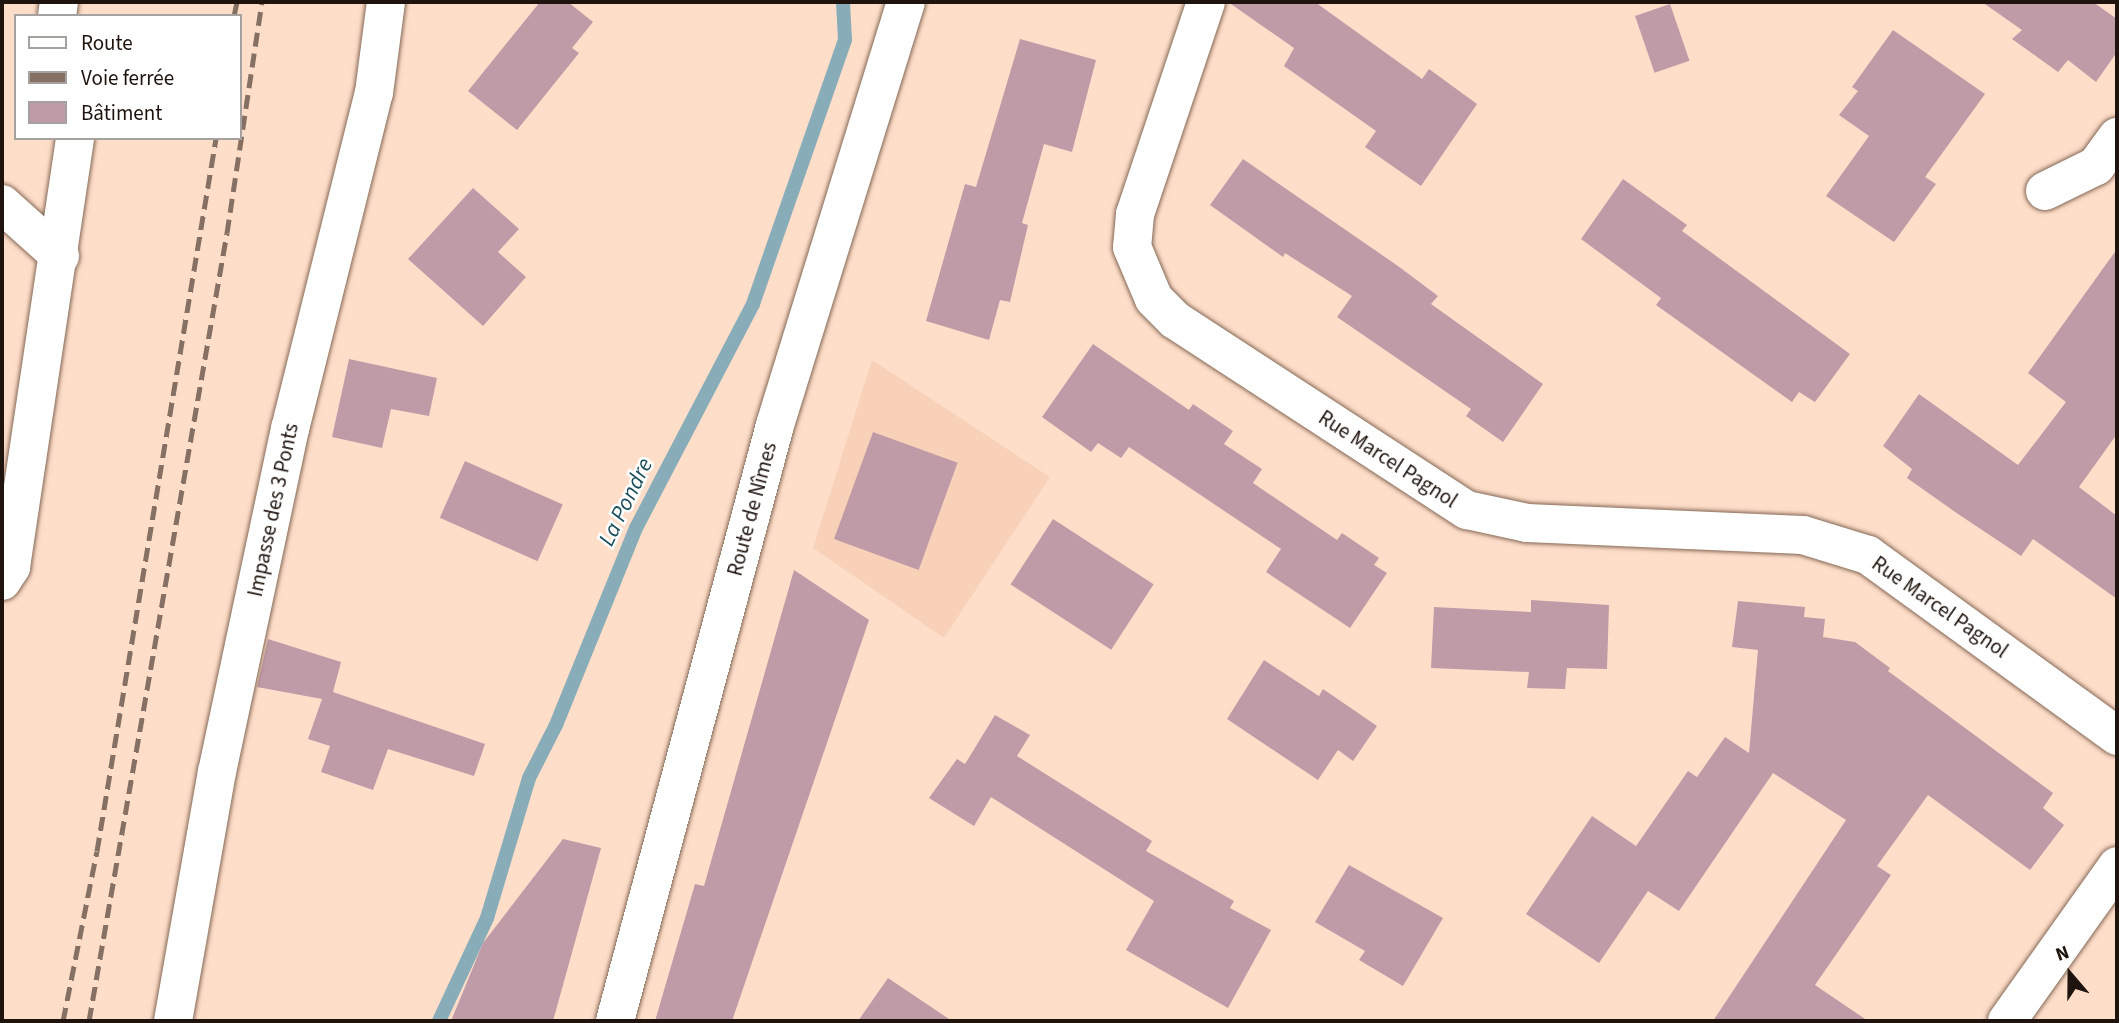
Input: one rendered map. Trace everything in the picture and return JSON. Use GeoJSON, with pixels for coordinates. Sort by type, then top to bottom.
{"type":"FeatureCollection","features":[{"type":"Feature","properties":{"kind":"street","name":"Impasse des 3 Ponts"},"geometry":{"type":"LineString","coordinates":[[173,1021],[217,772],[290,429],[374,93],[386,2]]}},
{"type":"Feature","properties":{"kind":"street","name":"Route de Nîmes"},"geometry":{"type":"LineString","coordinates":[[615,1021],[775,425],[906,2]]}},
{"type":"Feature","properties":{"kind":"street","name":"Rue Marcel Pagnol"},"geometry":{"type":"LineString","coordinates":[[1206,2],[1135,214],[1132,247],[1154,299],[1175,320],[1467,510],[1527,523],[1802,535],[1868,555],[2117,736]]}},
{"type":"Feature","properties":{"kind":"street"},"geometry":{"type":"LineString","coordinates":[[2045,191],[2096,166],[2117,137]]}},
{"type":"Feature","properties":{"kind":"street"},"geometry":{"type":"LineString","coordinates":[[2,581],[11,567],[60,256],[75,140]]}},
{"type":"Feature","properties":{"kind":"street"},"geometry":{"type":"LineString","coordinates":[[2,204],[60,256]]}},
{"type":"Feature","properties":{"kind":"street"},"geometry":{"type":"LineString","coordinates":[[2007,1021],[2117,866]]}},
{"type":"Feature","properties":{"kind":"shaded area"},"geometry":{"type":"Polygon","coordinates":[[[872,360],[1050,477],[944,638],[813,548],[872,360]]]}},
{"type":"Feature","properties":{"kind":"building"},"geometry":{"type":"Polygon","coordinates":[[[540,2],[568,2],[593,22],[572,48],[579,53],[517,130],[468,91],[540,2]]]}},
{"type":"Feature","properties":{"kind":"building"},"geometry":{"type":"Polygon","coordinates":[[[1228,2],[1315,2],[1422,79],[1429,69],[1477,104],[1421,186],[1365,147],[1376,131],[1284,66],[1294,48],[1228,2]]]}},
{"type":"Feature","properties":{"kind":"building"},"geometry":{"type":"Polygon","coordinates":[[[1982,2],[2093,2],[2117,19],[2117,52],[2096,82],[2068,60],[2058,72],[2012,39],[2022,30],[1982,2]]]}},
{"type":"Feature","properties":{"kind":"building"},"geometry":{"type":"Polygon","coordinates":[[[1670,4],[1690,61],[1655,73],[1635,16],[1670,4]]]}},
{"type":"Feature","properties":{"kind":"building"},"geometry":{"type":"Polygon","coordinates":[[[1893,30],[1985,94],[1925,177],[1936,184],[1894,242],[1826,196],[1869,136],[1839,115],[1858,91],[1852,87],[1893,30]]]}},
{"type":"Feature","properties":{"kind":"building"},"geometry":{"type":"Polygon","coordinates":[[[1020,39],[1096,60],[1072,152],[1044,144],[1022,223],[1028,225],[1010,302],[1000,300],[989,340],[926,321],[965,184],[976,187],[1020,39]]]}},
{"type":"Feature","properties":{"kind":"building"},"geometry":{"type":"Polygon","coordinates":[[[1243,159],[1438,296],[1431,304],[1543,384],[1503,442],[1466,416],[1471,409],[1337,317],[1352,296],[1285,253],[1283,257],[1210,205],[1243,159]]]}},
{"type":"Feature","properties":{"kind":"building"},"geometry":{"type":"Polygon","coordinates":[[[1623,179],[1687,225],[1682,231],[1850,354],[1815,402],[1799,392],[1792,402],[1656,305],[1661,298],[1581,239],[1623,179]]]}},
{"type":"Feature","properties":{"kind":"building"},"geometry":{"type":"Polygon","coordinates":[[[473,188],[519,229],[498,252],[526,277],[483,326],[408,259],[473,188]]]}},
{"type":"Feature","properties":{"kind":"building"},"geometry":{"type":"Polygon","coordinates":[[[2117,249],[2117,434],[2079,487],[2117,516],[2117,599],[2033,539],[2021,556],[1907,478],[1912,469],[1883,446],[1919,394],[2018,465],[2066,402],[2028,373],[2117,249]]]}},
{"type":"Feature","properties":{"kind":"building"},"geometry":{"type":"Polygon","coordinates":[[[1093,344],[1189,410],[1193,404],[1233,431],[1224,444],[1262,469],[1253,483],[1337,540],[1342,533],[1379,558],[1374,565],[1387,573],[1350,628],[1266,572],[1281,549],[1129,447],[1121,458],[1098,443],[1091,452],[1042,417],[1093,344]]]}},
{"type":"Feature","properties":{"kind":"building"},"geometry":{"type":"Polygon","coordinates":[[[349,359],[437,378],[429,416],[391,409],[382,448],[332,437],[349,359]]]}},
{"type":"Feature","properties":{"kind":"building"},"geometry":{"type":"Polygon","coordinates":[[[873,432],[958,463],[919,570],[834,539],[873,432]]]}},
{"type":"Feature","properties":{"kind":"building"},"geometry":{"type":"Polygon","coordinates":[[[465,461],[563,505],[538,561],[440,518],[465,461]]]}},
{"type":"Feature","properties":{"kind":"building"},"geometry":{"type":"Polygon","coordinates":[[[1053,519],[1154,584],[1111,650],[1011,584],[1053,519]]]}},
{"type":"Feature","properties":{"kind":"building"},"geometry":{"type":"Polygon","coordinates":[[[794,570],[869,620],[732,1021],[655,1021],[695,884],[704,886],[794,570]]]}},
{"type":"Feature","properties":{"kind":"building"},"geometry":{"type":"Polygon","coordinates":[[[1531,600],[1609,605],[1607,669],[1567,668],[1565,689],[1527,688],[1529,672],[1431,668],[1434,607],[1531,612],[1531,600]]]}},
{"type":"Feature","properties":{"kind":"building"},"geometry":{"type":"Polygon","coordinates":[[[1738,601],[1805,607],[1804,617],[1825,619],[1823,637],[1855,642],[1890,668],[1888,671],[2053,793],[2043,808],[2064,825],[2030,870],[1928,795],[1877,866],[1891,875],[1815,985],[1868,1021],[1713,1021],[1846,820],[1773,773],[1679,911],[1648,891],[1599,963],[1526,914],[1592,816],[1636,846],[1688,771],[1697,777],[1725,737],[1749,753],[1758,650],[1732,647],[1738,601]]]}},
{"type":"Feature","properties":{"kind":"building"},"geometry":{"type":"Polygon","coordinates":[[[268,639],[341,662],[333,692],[485,744],[474,776],[388,749],[373,790],[321,772],[330,746],[308,739],[322,699],[257,687],[268,639]]]}},
{"type":"Feature","properties":{"kind":"building"},"geometry":{"type":"Polygon","coordinates":[[[1264,660],[1319,696],[1323,689],[1377,726],[1353,761],[1338,750],[1318,780],[1227,719],[1264,660]]]}},
{"type":"Feature","properties":{"kind":"building"},"geometry":{"type":"Polygon","coordinates":[[[995,715],[1030,735],[1017,756],[1152,841],[1146,851],[1234,901],[1230,908],[1271,930],[1228,1008],[1126,950],[1154,901],[991,797],[974,826],[929,798],[957,759],[965,764],[995,715]]]}},
{"type":"Feature","properties":{"kind":"building"},"geometry":{"type":"Polygon","coordinates":[[[563,839],[601,848],[553,1021],[451,1021],[483,943],[563,839]]]}},
{"type":"Feature","properties":{"kind":"building"},"geometry":{"type":"Polygon","coordinates":[[[1349,865],[1443,918],[1403,986],[1359,960],[1365,951],[1315,922],[1349,865]]]}},
{"type":"Feature","properties":{"kind":"building"},"geometry":{"type":"Polygon","coordinates":[[[888,978],[952,1021],[858,1021],[888,978]]]}},
{"type":"Feature","properties":{"kind":"waterway","name":"La Pondre"},"geometry":{"type":"LineString","coordinates":[[439,1021],[487,918],[529,778],[556,725],[636,528],[753,304],[845,40],[843,2]]}},
{"type":"Feature","properties":{"kind":"railway"},"geometry":{"type":"LineString","coordinates":[[234,14],[237,2]]}},
{"type":"Feature","properties":{"kind":"railway"},"geometry":{"type":"LineString","coordinates":[[242,134],[262,2]]}},
{"type":"Feature","properties":{"kind":"railway"},"geometry":{"type":"LineString","coordinates":[[63,1021],[97,851],[216,140]]}},
{"type":"Feature","properties":{"kind":"railway"},"geometry":{"type":"LineString","coordinates":[[89,1021],[241,140]]}}]}
